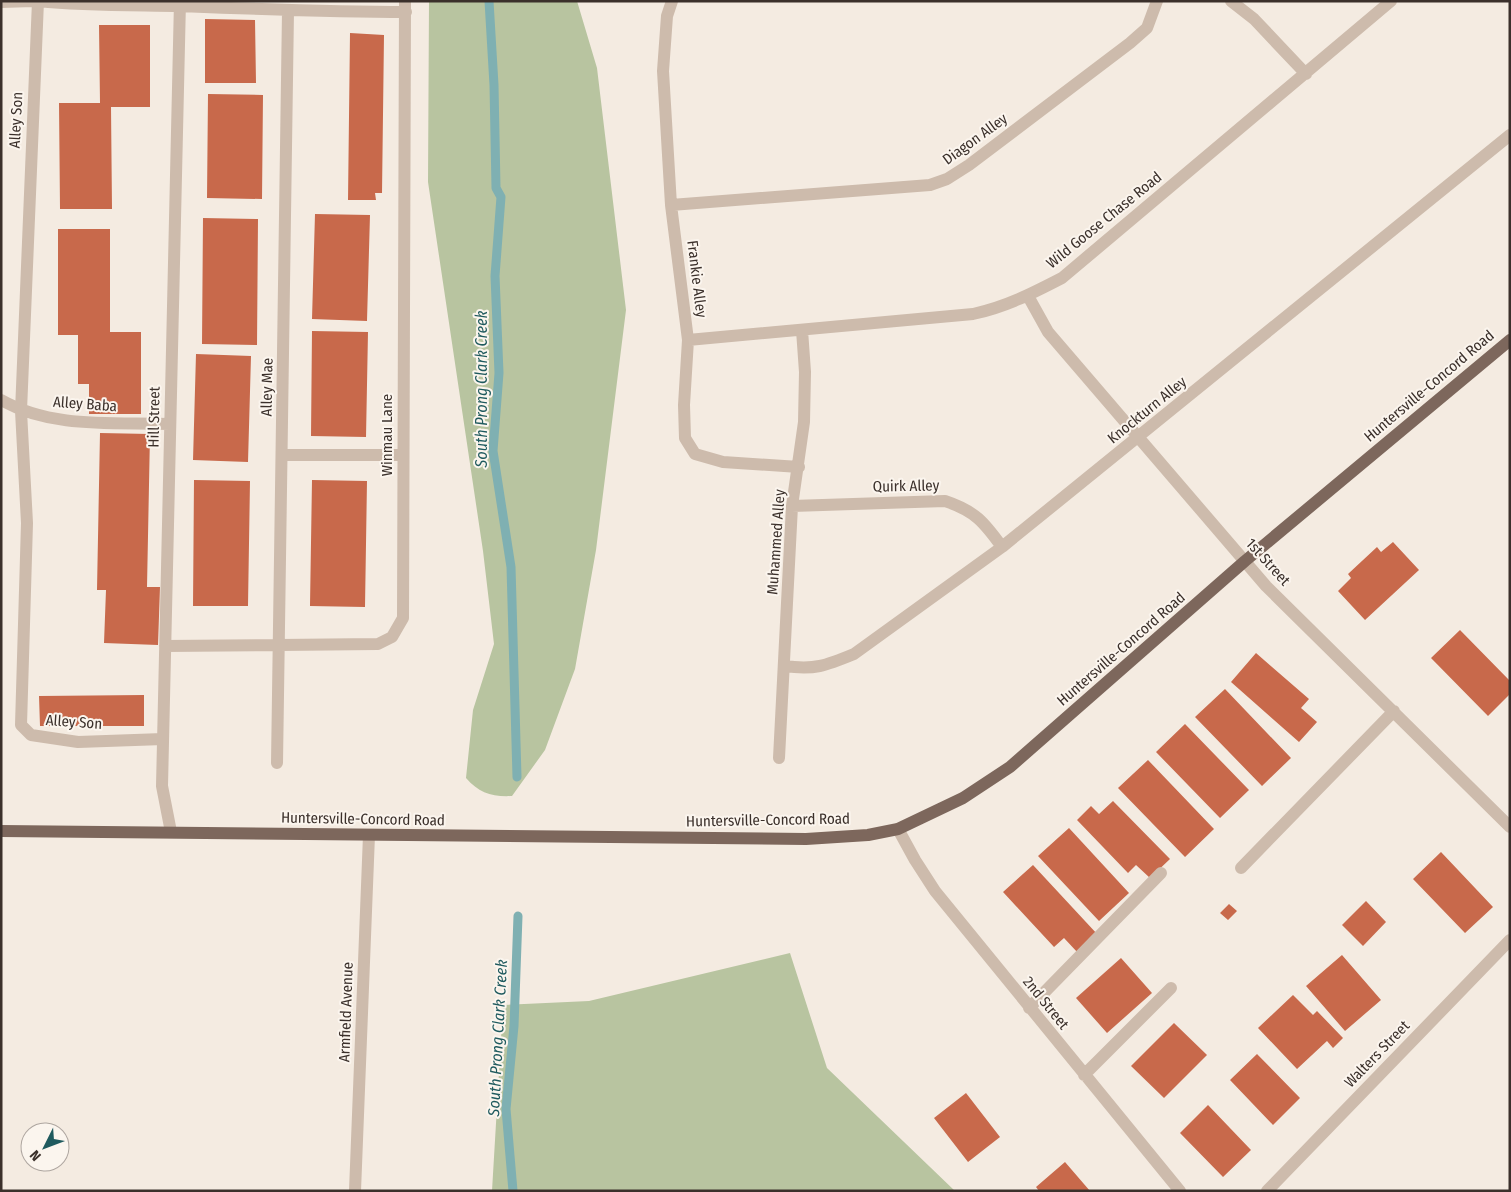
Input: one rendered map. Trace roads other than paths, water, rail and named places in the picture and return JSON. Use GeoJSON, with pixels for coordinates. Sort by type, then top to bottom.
{"type":"FeatureCollection","features":[{"type":"Feature","properties":{"kind":"main road","name":"Huntersville-Concord Road"},"geometry":{"type":"LineString","coordinates":[[1,831],[806,839],[868,835],[898,828],[963,798],[1010,767],[1245,561],[1510,340]]}},
{"type":"Feature","properties":{"kind":"street"},"geometry":{"type":"LineString","coordinates":[[1,2],[33,1]]}},
{"type":"Feature","properties":{"kind":"street"},"geometry":{"type":"LineString","coordinates":[[39,1],[74,5],[180,4],[288,12],[405,7]]}},
{"type":"Feature","properties":{"kind":"street","name":"Alley Son"},"geometry":{"type":"LineString","coordinates":[[39,1],[21,411],[27,523],[21,725],[31,734],[78,742],[163,739]]}},
{"type":"Feature","properties":{"kind":"street","name":"Frankie Alley"},"geometry":{"type":"LineString","coordinates":[[672,1],[667,16],[663,71],[671,205],[688,340],[684,405],[685,438],[695,454],[723,462],[799,467]]}},
{"type":"Feature","properties":{"kind":"street","name":"Diagon Alley"},"geometry":{"type":"LineString","coordinates":[[671,205],[930,185],[947,179],[969,165],[1130,43],[1147,28],[1157,1]]}},
{"type":"Feature","properties":{"kind":"street"},"geometry":{"type":"LineString","coordinates":[[1231,1],[1254,19],[1306,74]]}},
{"type":"Feature","properties":{"kind":"street","name":"Wild Goose Chase Road"},"geometry":{"type":"LineString","coordinates":[[688,340],[973,314],[1002,307],[1028,296],[1062,278],[1391,1]]}},
{"type":"Feature","properties":{"kind":"street","name":"Hill Street"},"geometry":{"type":"LineString","coordinates":[[172,832],[162,786],[180,4]]}},
{"type":"Feature","properties":{"kind":"street","name":"Winmau Lane"},"geometry":{"type":"LineString","coordinates":[[165,646],[378,644],[392,636],[403,618],[405,7]]}},
{"type":"Feature","properties":{"kind":"street","name":"Alley Mae"},"geometry":{"type":"LineString","coordinates":[[278,763],[288,12]]}},
{"type":"Feature","properties":{"kind":"street","name":"Knockturn Alley"},"geometry":{"type":"LineString","coordinates":[[784,666],[808,669],[827,666],[854,654],[1002,547],[1510,135]]}},
{"type":"Feature","properties":{"kind":"street","name":"1st Street"},"geometry":{"type":"LineString","coordinates":[[1028,296],[1048,332],[1245,561],[1314,635],[1510,827]]}},
{"type":"Feature","properties":{"kind":"street","name":"Muhammed Alley"},"geometry":{"type":"LineString","coordinates":[[778,758],[792,506],[799,467],[804,388],[802,330]]}},
{"type":"Feature","properties":{"kind":"street","name":"Alley Baba"},"geometry":{"type":"LineString","coordinates":[[1,400],[21,411],[56,420],[170,424]]}},
{"type":"Feature","properties":{"kind":"street"},"geometry":{"type":"LineString","coordinates":[[283,455],[403,455]]}},
{"type":"Feature","properties":{"kind":"street","name":"Quirk Alley"},"geometry":{"type":"LineString","coordinates":[[792,506],[945,501],[967,508],[986,525],[1002,547]]}},
{"type":"Feature","properties":{"kind":"street"},"geometry":{"type":"LineString","coordinates":[[1241,868],[1394,712]]}},
{"type":"Feature","properties":{"kind":"street","name":"2nd Street"},"geometry":{"type":"LineString","coordinates":[[898,828],[915,860],[935,891],[1180,1191]]}},
{"type":"Feature","properties":{"kind":"street","name":"Armfield Avenue"},"geometry":{"type":"LineString","coordinates":[[355,1191],[369,835]]}},
{"type":"Feature","properties":{"kind":"street"},"geometry":{"type":"LineString","coordinates":[[1029,1008],[1161,873]]}},
{"type":"Feature","properties":{"kind":"street","name":"Walters Street"},"geometry":{"type":"LineString","coordinates":[[1267,1191],[1510,940]]}},
{"type":"Feature","properties":{"kind":"street"},"geometry":{"type":"LineString","coordinates":[[1084,1075],[1170,988]]}},
{"type":"Feature","properties":{"kind":"waterway","name":"South Prong Clark Creek"},"geometry":{"type":"LineString","coordinates":[[489,1],[494,85],[496,188],[501,197],[495,276],[499,373],[493,451],[511,567],[517,777]]}},
{"type":"Feature","properties":{"kind":"waterway","name":"South Prong Clark Creek"},"geometry":{"type":"LineString","coordinates":[[513,1191],[506,1109],[514,1026],[518,916]]}}]}
